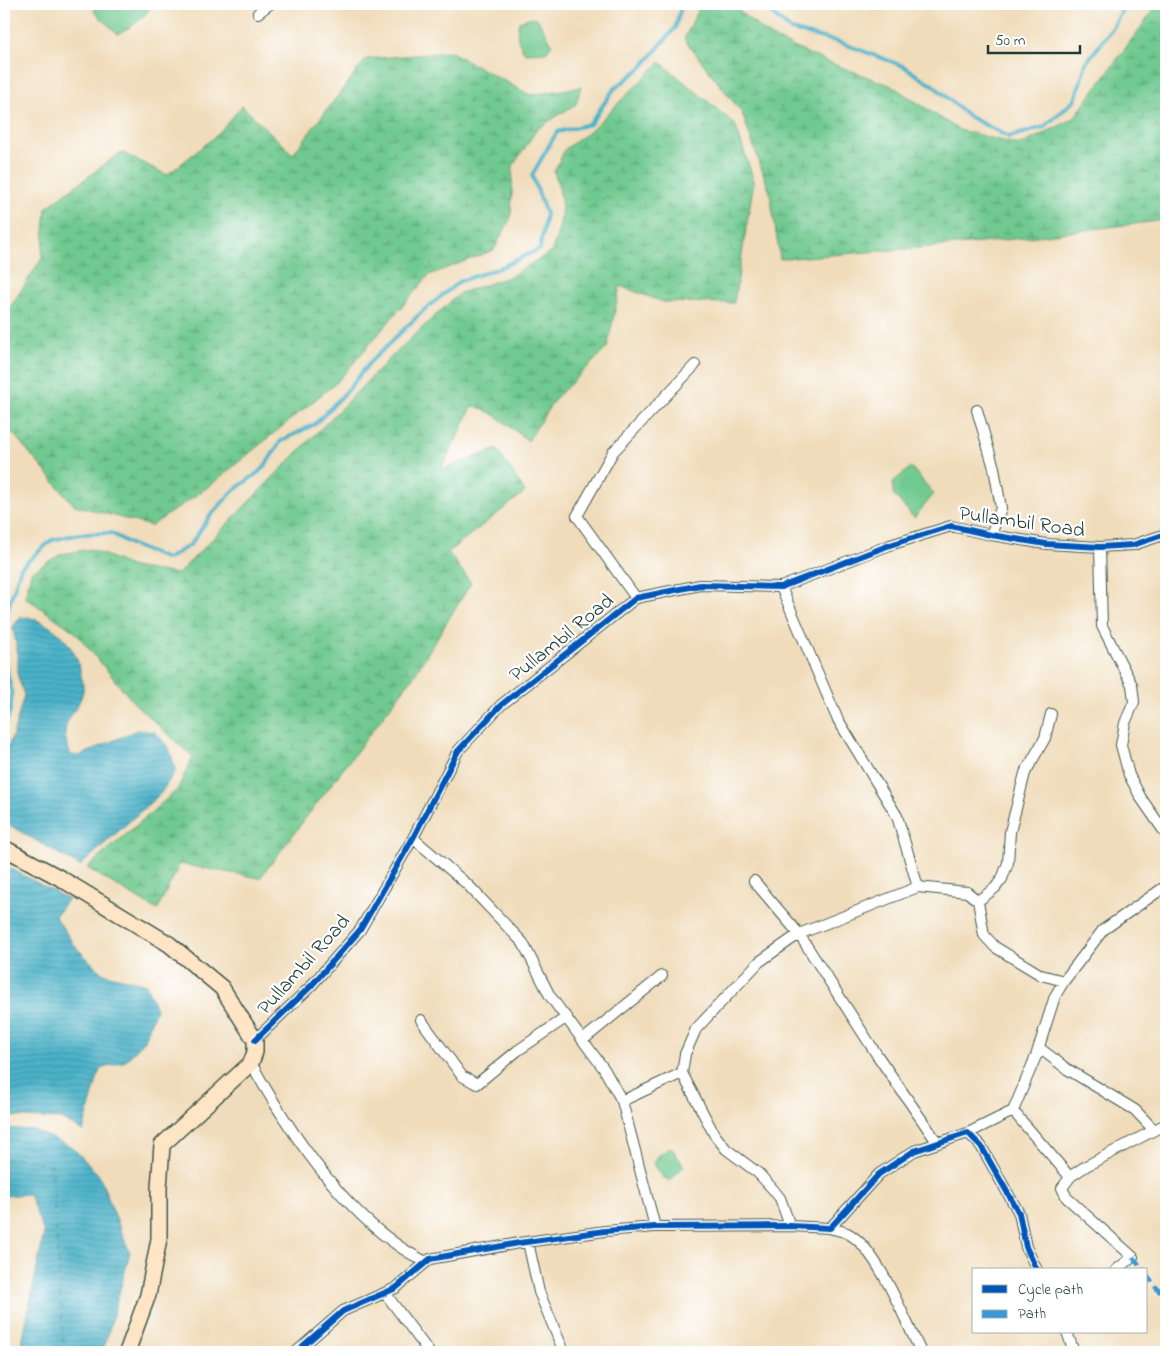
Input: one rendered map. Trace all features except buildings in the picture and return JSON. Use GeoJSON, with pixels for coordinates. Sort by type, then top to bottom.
{"type":"FeatureCollection","features":[{"type":"Feature","properties":{"kind":"street"},"geometry":{"type":"LineString","coordinates":[[258,13],[270,4]]}},
{"type":"Feature","properties":{"kind":"street"},"geometry":{"type":"LineString","coordinates":[[636,598],[577,516],[613,452],[695,365]]}},
{"type":"Feature","properties":{"kind":"street"},"geometry":{"type":"LineString","coordinates":[[977,410],[994,468],[1001,508],[991,535]]}},
{"type":"Feature","properties":{"kind":"street","name":"Pullambil Road"},"geometry":{"type":"LineString","coordinates":[[255,1040],[311,986],[360,930],[413,838],[458,751],[501,705],[636,598],[700,584],[781,587],[890,545],[951,526],[1046,544],[1100,547],[1134,545],[1166,534]]}},
{"type":"Feature","properties":{"kind":"street"},"geometry":{"type":"LineString","coordinates":[[1100,547],[1102,626],[1132,685],[1134,702],[1125,723],[1121,745],[1129,775],[1141,798],[1166,834]]}},
{"type":"Feature","properties":{"kind":"street"},"geometry":{"type":"LineString","coordinates":[[781,587],[837,718],[897,816],[918,887]]}},
{"type":"Feature","properties":{"kind":"street"},"geometry":{"type":"LineString","coordinates":[[978,902],[995,888],[1002,879],[1008,863],[1010,832],[1025,773],[1045,738],[1051,714]]}},
{"type":"Feature","properties":{"kind":"street"},"geometry":{"type":"LineString","coordinates":[[413,838],[468,885],[523,944],[550,996],[584,1039],[604,1069],[622,1101],[655,1227]]}},
{"type":"Feature","properties":{"kind":"street"},"geometry":{"type":"LineString","coordinates":[[4,848],[60,878],[169,944],[222,988],[255,1040],[255,1052],[251,1064],[162,1145],[159,1188],[159,1239],[148,1295],[127,1352]]}},
{"type":"Feature","properties":{"kind":"street"},"geometry":{"type":"LineString","coordinates":[[754,881],[799,934],[877,1055],[937,1142]]}},
{"type":"Feature","properties":{"kind":"street"},"geometry":{"type":"LineString","coordinates":[[830,1228],[879,1174],[914,1151],[968,1133],[1013,1111],[1036,1056],[1055,996],[1064,981],[1103,930],[1166,886]]}},
{"type":"Feature","properties":{"kind":"street"},"geometry":{"type":"LineString","coordinates":[[790,1226],[780,1198],[772,1187],[758,1173],[726,1149],[714,1134],[682,1073],[685,1054],[696,1029],[759,962],[799,934],[918,887],[966,892],[978,902],[984,935],[995,946],[1041,975],[1064,981]]}},
{"type":"Feature","properties":{"kind":"street"},"geometry":{"type":"LineString","coordinates":[[584,1039],[662,976]]}},
{"type":"Feature","properties":{"kind":"street"},"geometry":{"type":"LineString","coordinates":[[421,1020],[462,1076],[477,1084],[516,1051],[567,1017]]}},
{"type":"Feature","properties":{"kind":"street"},"geometry":{"type":"LineString","coordinates":[[1036,1056],[1042,1050],[1162,1129],[1086,1166],[1070,1177],[1062,1188],[1067,1198],[1133,1257],[1119,1268]]}},
{"type":"Feature","properties":{"kind":"street"},"geometry":{"type":"LineString","coordinates":[[251,1064],[276,1109],[348,1203],[404,1251],[426,1262]]}},
{"type":"Feature","properties":{"kind":"street"},"geometry":{"type":"LineString","coordinates":[[622,1101],[682,1073]]}},
{"type":"Feature","properties":{"kind":"street"},"geometry":{"type":"LineString","coordinates":[[1013,1111],[1070,1177]]}},
{"type":"Feature","properties":{"kind":"street"},"geometry":{"type":"LineString","coordinates":[[968,1133],[981,1146],[1020,1213],[1026,1247],[1036,1268]]}},
{"type":"Feature","properties":{"kind":"street"},"geometry":{"type":"LineString","coordinates":[[296,1352],[343,1311],[396,1288],[430,1259],[528,1242],[655,1227],[790,1226],[830,1228],[848,1234],[865,1247],[887,1283],[921,1352]]}},
{"type":"Feature","properties":{"kind":"street"},"geometry":{"type":"LineString","coordinates":[[528,1242],[539,1292],[564,1352]]}},
{"type":"Feature","properties":{"kind":"street"},"geometry":{"type":"LineString","coordinates":[[385,1293],[429,1352]]}},
{"type":"Feature","properties":{"kind":"street"},"geometry":{"type":"LineString","coordinates":[[1068,1334],[1074,1352]]}},
{"type":"Feature","properties":{"kind":"green space"},"geometry":{"type":"Polygon","coordinates":[[[97,4],[152,4],[142,18],[118,34],[94,12],[97,4]]]}},
{"type":"Feature","properties":{"kind":"green space"},"geometry":{"type":"Polygon","coordinates":[[[701,4],[734,7],[771,37],[825,61],[892,86],[959,130],[1020,145],[1073,119],[1158,4],[1166,4],[1166,220],[981,243],[780,259],[770,193],[742,113],[684,39],[701,4]]]}},
{"type":"Feature","properties":{"kind":"green space"},"geometry":{"type":"Polygon","coordinates":[[[528,18],[537,18],[552,44],[546,52],[525,53],[520,45],[517,35],[519,22],[528,18]]]}},
{"type":"Feature","properties":{"kind":"green space"},"geometry":{"type":"Polygon","coordinates":[[[451,52],[530,95],[581,87],[576,104],[537,129],[513,166],[511,217],[494,250],[429,275],[338,381],[208,487],[151,526],[74,505],[4,423],[4,317],[42,258],[46,208],[121,152],[167,175],[217,135],[242,106],[293,154],[366,59],[451,52]]]}},
{"type":"Feature","properties":{"kind":"green space"},"geometry":{"type":"Polygon","coordinates":[[[660,62],[735,124],[754,181],[734,303],[663,302],[620,286],[607,348],[554,400],[528,441],[495,415],[473,405],[441,470],[497,449],[525,492],[448,552],[471,583],[411,680],[260,878],[180,864],[157,910],[87,868],[177,790],[193,757],[135,704],[75,632],[25,597],[31,572],[61,554],[91,549],[133,567],[178,574],[395,353],[460,293],[509,277],[551,252],[558,231],[561,212],[560,194],[554,172],[565,149],[590,131],[660,62]]]}},
{"type":"Feature","properties":{"kind":"green space"},"geometry":{"type":"Polygon","coordinates":[[[911,467],[934,494],[914,518],[893,494],[893,482],[911,467]]]}},
{"type":"Feature","properties":{"kind":"green space"},"geometry":{"type":"Polygon","coordinates":[[[671,1147],[684,1166],[670,1181],[663,1177],[653,1163],[658,1156],[671,1147]]]}},
{"type":"Feature","properties":{"kind":"water"},"geometry":{"type":"Polygon","coordinates":[[[28,617],[48,625],[64,638],[79,665],[83,691],[66,726],[65,733],[71,755],[79,756],[137,730],[155,732],[169,748],[176,770],[161,793],[80,866],[4,822],[4,756],[13,735],[24,695],[18,677],[18,656],[13,627],[19,618],[28,617]]]}},
{"type":"Feature","properties":{"kind":"water"},"geometry":{"type":"Polygon","coordinates":[[[4,865],[68,899],[55,916],[75,946],[102,973],[146,984],[156,1009],[145,1039],[126,1061],[100,1069],[83,1131],[61,1119],[4,1116],[4,865]]]}},
{"type":"Feature","properties":{"kind":"water"},"geometry":{"type":"Polygon","coordinates":[[[4,1128],[33,1130],[72,1147],[99,1175],[130,1253],[103,1352],[20,1352],[44,1233],[29,1194],[4,1196],[4,1128]]]}},
{"type":"Feature","properties":{"kind":"waterway"},"geometry":{"type":"LineString","coordinates":[[4,621],[21,567],[52,540],[80,534],[111,533],[132,545],[167,559],[190,545],[210,516],[233,491],[263,469],[281,441],[315,424],[349,389],[369,363],[424,310],[460,281],[499,268],[540,249],[546,214],[532,175],[557,132],[590,124],[614,89],[642,67],[675,28],[682,4]]}},
{"type":"Feature","properties":{"kind":"waterway"},"geometry":{"type":"LineString","coordinates":[[760,4],[791,30],[839,42],[903,66],[934,86],[968,116],[1009,137],[1044,127],[1075,100],[1086,63],[1114,26],[1125,4]]}},
{"type":"Feature","properties":{"kind":"waterway"},"geometry":{"type":"LineString","coordinates":[[4,662],[12,694],[10,710],[4,727]]}},
{"type":"Feature","properties":{"kind":"ferry route"},"geometry":{"type":"LineString","coordinates":[[4,1160],[25,1159],[52,1166],[64,1352]]}},
{"type":"Feature","properties":{"kind":"marked path"},"geometry":{"type":"LineString","coordinates":[[1133,1257],[1141,1268]]}},
{"type":"Feature","properties":{"kind":"marked path"},"geometry":{"type":"LineString","coordinates":[[1148,1277],[1159,1291],[1166,1286]]}},
{"type":"Feature","properties":{"kind":"cycle path"},"geometry":{"type":"LineString","coordinates":[[255,1040],[311,986],[360,930],[413,838],[458,751],[501,705],[636,598],[700,585],[781,587],[890,545],[951,526],[1046,544],[1100,547],[1133,545],[1166,534]]}},
{"type":"Feature","properties":{"kind":"cycle path"},"geometry":{"type":"LineString","coordinates":[[296,1352],[343,1311],[396,1288],[430,1259],[519,1243],[605,1231],[655,1227],[790,1226],[830,1228],[879,1174],[914,1151],[968,1133],[981,1146],[1019,1213],[1026,1247],[1036,1268]]}}]}
